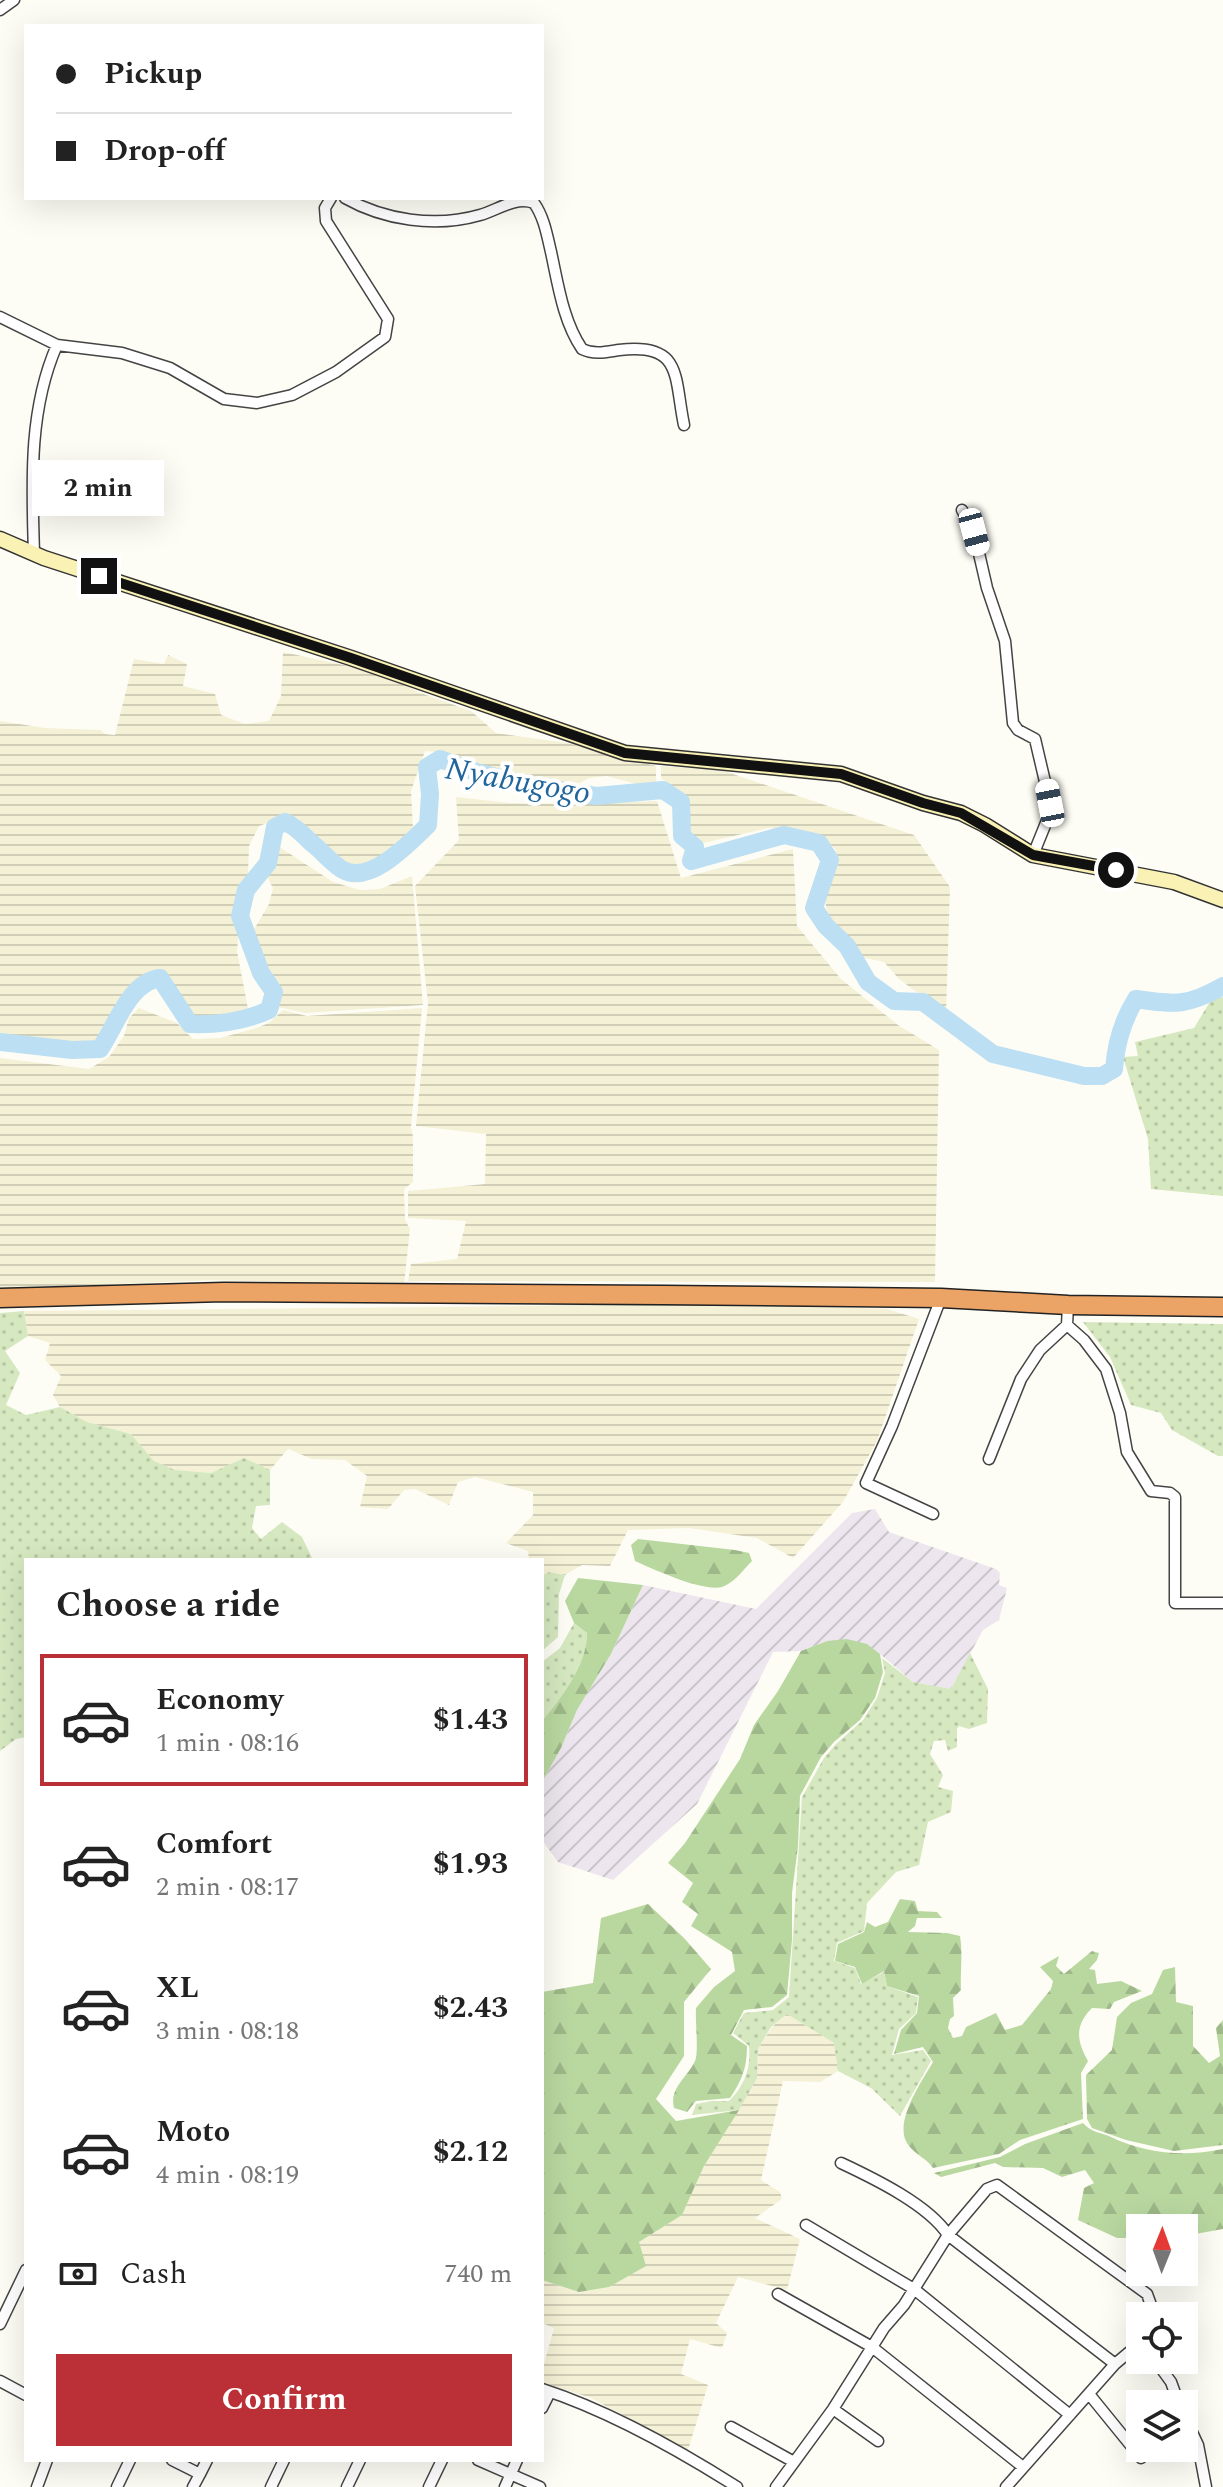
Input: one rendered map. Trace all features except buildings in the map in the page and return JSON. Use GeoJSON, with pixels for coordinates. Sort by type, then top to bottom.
{"type":"FeatureCollection","features":[{"type":"Feature","properties":{"kind":"highway"},"geometry":{"type":"LineString","coordinates":[[0,1298],[224,1292],[941,1298],[1068,1305],[1223,1307]]}},
{"type":"Feature","properties":{"kind":"main road"},"geometry":{"type":"LineString","coordinates":[[0,539],[34,554],[337,653],[625,753],[841,774],[961,813],[1033,855],[1159,879],[1223,900]]}},
{"type":"Feature","properties":{"kind":"street"},"geometry":{"type":"LineString","coordinates":[[0,10],[14,0]]}},
{"type":"Feature","properties":{"kind":"street"},"geometry":{"type":"LineString","coordinates":[[0,317],[57,345],[101,349],[170,368],[224,399],[240,402],[277,400],[322,381],[376,345],[385,337],[389,326],[388,319],[326,221],[325,208],[330,200]]}},
{"type":"Feature","properties":{"kind":"street"},"geometry":{"type":"LineString","coordinates":[[349,200],[375,213],[441,221],[481,215],[520,201],[534,203],[546,230],[562,301],[582,349],[594,353],[644,349],[664,355],[670,361],[677,383],[684,425]]}},
{"type":"Feature","properties":{"kind":"street"},"geometry":{"type":"LineString","coordinates":[[34,554],[32,471],[38,408],[45,374],[57,345]]}},
{"type":"Feature","properties":{"kind":"street"},"geometry":{"type":"LineString","coordinates":[[962,510],[974,532],[987,588],[1005,641],[1013,723],[1018,730],[1035,739],[1049,795],[1048,818],[1033,855]]}},
{"type":"Feature","properties":{"kind":"street"},"geometry":{"type":"LineString","coordinates":[[933,1514],[866,1483],[892,1426],[941,1298]]}},
{"type":"Feature","properties":{"kind":"street"},"geometry":{"type":"LineString","coordinates":[[989,1459],[1021,1379],[1040,1350],[1067,1325],[1068,1305]]}},
{"type":"Feature","properties":{"kind":"street"},"geometry":{"type":"LineString","coordinates":[[1067,1325],[1084,1340],[1106,1369],[1120,1413],[1127,1452],[1147,1488],[1175,1497],[1175,1603],[1223,1603]]}},
{"type":"Feature","properties":{"kind":"street"},"geometry":{"type":"LineString","coordinates":[[841,2163],[902,2196],[1115,2364]]}},
{"type":"Feature","properties":{"kind":"street"},"geometry":{"type":"LineString","coordinates":[[776,2487],[833,2409],[948,2235],[987,2189],[997,2185],[1147,2294],[1150,2302]]}},
{"type":"Feature","properties":{"kind":"street"},"geometry":{"type":"LineString","coordinates":[[806,2225],[914,2289],[1070,2415]]}},
{"type":"Feature","properties":{"kind":"street"},"geometry":{"type":"LineString","coordinates":[[0,2324],[24,2274]]}},
{"type":"Feature","properties":{"kind":"street"},"geometry":{"type":"LineString","coordinates":[[778,2294],[872,2347],[1023,2467]]}},
{"type":"Feature","properties":{"kind":"street"},"geometry":{"type":"LineString","coordinates":[[1006,2487],[1126,2355]]}},
{"type":"Feature","properties":{"kind":"street"},"geometry":{"type":"LineString","coordinates":[[0,2381],[24,2394]]}},
{"type":"Feature","properties":{"kind":"street"},"geometry":{"type":"LineString","coordinates":[[546,2390],[584,2403],[630,2426],[737,2487]]}},
{"type":"Feature","properties":{"kind":"street"},"geometry":{"type":"LineString","coordinates":[[1089,2394],[1126,2440]]}},
{"type":"Feature","properties":{"kind":"street"},"geometry":{"type":"LineString","coordinates":[[833,2409],[878,2441]]}},
{"type":"Feature","properties":{"kind":"street"},"geometry":{"type":"LineString","coordinates":[[731,2427],[794,2462]]}},
{"type":"Feature","properties":{"kind":"street"},"geometry":{"type":"LineString","coordinates":[[1198,2445],[1206,2487]]}},
{"type":"Feature","properties":{"kind":"street"},"geometry":{"type":"LineString","coordinates":[[37,2487],[46,2462]]}},
{"type":"Feature","properties":{"kind":"street"},"geometry":{"type":"LineString","coordinates":[[117,2487],[129,2462]]}},
{"type":"Feature","properties":{"kind":"street"},"geometry":{"type":"LineString","coordinates":[[176,2462],[200,2474]]}},
{"type":"Feature","properties":{"kind":"street"},"geometry":{"type":"LineString","coordinates":[[193,2487],[206,2462]]}},
{"type":"Feature","properties":{"kind":"street"},"geometry":{"type":"LineString","coordinates":[[271,2487],[283,2462]]}},
{"type":"Feature","properties":{"kind":"street"},"geometry":{"type":"LineString","coordinates":[[347,2487],[359,2462]]}},
{"type":"Feature","properties":{"kind":"street"},"geometry":{"type":"LineString","coordinates":[[429,2487],[441,2462]]}},
{"type":"Feature","properties":{"kind":"street"},"geometry":{"type":"LineString","coordinates":[[482,2462],[540,2487]]}},
{"type":"Feature","properties":{"kind":"street"},"geometry":{"type":"LineString","coordinates":[[505,2487],[516,2462]]}},
{"type":"Feature","properties":{"kind":"shaded area"},"geometry":{"type":"Polygon","coordinates":[[[283,652],[392,679],[471,711],[496,733],[567,743],[656,766],[656,785],[640,785],[607,776],[589,778],[573,787],[505,775],[446,753],[425,751],[411,791],[413,828],[400,846],[376,863],[353,866],[343,863],[314,838],[298,818],[287,816],[259,826],[249,846],[248,877],[236,915],[239,929],[237,951],[249,1014],[214,1021],[193,1020],[160,973],[147,977],[125,994],[98,1046],[0,1037],[0,721],[45,728],[101,730],[105,734],[115,735],[134,659],[164,664],[168,655],[187,664],[183,686],[215,694],[221,715],[245,724],[269,721],[281,696],[283,652]]]}},
{"type":"Feature","properties":{"kind":"shaded area"},"geometry":{"type":"Polygon","coordinates":[[[661,766],[721,770],[914,835],[950,887],[946,1014],[899,979],[884,962],[860,957],[850,939],[828,919],[825,899],[839,862],[835,848],[819,836],[799,829],[768,828],[699,844],[690,832],[685,797],[661,778],[661,766]]]}},
{"type":"Feature","properties":{"kind":"shaded area"},"geometry":{"type":"Polygon","coordinates":[[[456,797],[510,803],[657,801],[681,878],[793,849],[797,926],[841,979],[898,1025],[939,1050],[935,1282],[408,1281],[411,1264],[457,1259],[466,1221],[408,1218],[408,1191],[485,1184],[486,1134],[416,1126],[428,1003],[415,886],[459,840],[456,797]]]}},
{"type":"Feature","properties":{"kind":"shaded area"},"geometry":{"type":"Polygon","coordinates":[[[278,846],[333,882],[360,890],[380,889],[412,876],[423,1005],[305,1013],[278,1007],[278,993],[266,974],[252,933],[269,904],[273,888],[266,875],[278,846]]]}},
{"type":"Feature","properties":{"kind":"shaded area"},"geometry":{"type":"Polygon","coordinates":[[[139,1008],[177,1023],[193,1039],[220,1038],[253,1029],[269,1023],[283,1010],[307,1016],[422,1008],[411,1127],[413,1182],[404,1189],[405,1220],[410,1229],[404,1285],[213,1280],[0,1289],[0,1058],[89,1069],[109,1057],[124,1036],[129,1018],[139,1008]]]}},
{"type":"Feature","properties":{"kind":"shaded area"},"geometry":{"type":"Polygon","coordinates":[[[748,1304],[887,1309],[919,1319],[877,1441],[843,1502],[793,1558],[757,1538],[689,1528],[628,1530],[610,1566],[582,1565],[565,1575],[549,1572],[544,1575],[544,1558],[529,1558],[528,1551],[506,1543],[533,1515],[533,1492],[475,1477],[458,1482],[449,1505],[415,1489],[404,1490],[388,1509],[360,1507],[367,1476],[345,1460],[312,1459],[288,1449],[270,1470],[244,1458],[211,1473],[175,1470],[154,1461],[131,1434],[87,1422],[60,1407],[53,1395],[61,1376],[45,1360],[50,1343],[28,1336],[24,1311],[748,1304]]]}},
{"type":"Feature","properties":{"kind":"shaded area"},"geometry":{"type":"Polygon","coordinates":[[[875,1509],[889,1532],[1000,1573],[999,1585],[1007,1588],[999,1620],[983,1630],[951,1689],[913,1682],[880,1654],[827,1641],[801,1651],[773,1652],[697,1804],[613,1880],[558,1862],[544,1843],[544,1778],[577,1710],[611,1654],[643,1585],[756,1609],[852,1513],[875,1509]]]}},
{"type":"Feature","properties":{"kind":"shaded area"},"geometry":{"type":"Polygon","coordinates":[[[787,2014],[834,2043],[838,2071],[820,2082],[783,2081],[761,2180],[780,2192],[782,2199],[755,2218],[800,2239],[787,2290],[738,2277],[716,2323],[727,2333],[722,2348],[690,2339],[681,2374],[708,2385],[688,2450],[591,2398],[544,2383],[544,2364],[554,2328],[544,2324],[544,2281],[579,2292],[609,2287],[639,2242],[682,2215],[704,2166],[757,2078],[758,2049],[772,2027],[787,2014]]]}},
{"type":"Feature","properties":{"kind":"green space"},"geometry":{"type":"Polygon","coordinates":[[[1223,997],[1223,1196],[1151,1189],[1148,1139],[1123,1057],[1138,1056],[1135,1042],[1194,1028],[1211,1000],[1223,997]]]}},
{"type":"Feature","properties":{"kind":"green space"},"geometry":{"type":"Polygon","coordinates":[[[24,1311],[28,1336],[5,1351],[20,1373],[6,1405],[26,1415],[60,1407],[87,1422],[131,1434],[154,1461],[175,1470],[211,1473],[244,1458],[270,1470],[270,1505],[256,1506],[252,1528],[261,1539],[282,1522],[302,1537],[312,1558],[24,1558],[24,1737],[16,1739],[0,1751],[0,1313],[24,1311]]]}},
{"type":"Feature","properties":{"kind":"green space"},"geometry":{"type":"Polygon","coordinates":[[[1083,1322],[1223,1324],[1223,1456],[1172,1430],[1161,1413],[1131,1405],[1110,1357],[1083,1322]]]}},
{"type":"Feature","properties":{"kind":"green space"},"geometry":{"type":"Polygon","coordinates":[[[638,1539],[735,1550],[749,1553],[752,1561],[722,1587],[702,1586],[635,1561],[631,1545],[638,1539]]]}},
{"type":"Feature","properties":{"kind":"green space"},"geometry":{"type":"Polygon","coordinates":[[[549,1572],[565,1575],[559,1594],[558,1637],[544,1649],[544,1575],[549,1572]]]}},
{"type":"Feature","properties":{"kind":"green space"},"geometry":{"type":"Polygon","coordinates":[[[578,1578],[643,1585],[611,1654],[577,1710],[544,1778],[544,1718],[572,1680],[586,1645],[587,1633],[574,1623],[565,1601],[578,1578]]]}},
{"type":"Feature","properties":{"kind":"green space"},"geometry":{"type":"Polygon","coordinates":[[[574,1623],[587,1633],[578,1669],[544,1718],[544,1660],[560,1648],[574,1623]]]}},
{"type":"Feature","properties":{"kind":"green space"},"geometry":{"type":"Polygon","coordinates":[[[847,1639],[867,1644],[880,1654],[883,1672],[875,1698],[860,1720],[821,1757],[800,1796],[787,1995],[772,2007],[744,2010],[731,2035],[747,2046],[746,2061],[741,2079],[730,2098],[696,2101],[687,2112],[674,2108],[676,2089],[696,2057],[696,2008],[714,1987],[735,1971],[732,1952],[691,1926],[698,1914],[682,1902],[693,1883],[668,1863],[685,1843],[740,1759],[754,1725],[801,1651],[827,1641],[847,1639]]]}},
{"type":"Feature","properties":{"kind":"green space"},"geometry":{"type":"Polygon","coordinates":[[[970,1653],[988,1689],[987,1723],[969,1729],[959,1726],[957,1747],[948,1751],[945,1740],[934,1741],[930,1754],[943,1775],[938,1787],[953,1791],[951,1812],[928,1822],[919,1865],[896,1872],[867,1903],[864,1931],[837,1943],[834,1961],[855,1968],[861,1984],[884,1972],[887,1986],[918,1997],[916,2013],[899,2029],[892,2055],[923,2050],[931,2061],[900,2116],[871,2088],[838,2071],[834,2043],[787,2014],[771,2027],[758,2049],[757,2078],[739,2110],[692,2115],[696,2104],[729,2101],[743,2082],[748,2069],[749,2046],[733,2033],[744,2013],[773,2010],[789,1997],[802,1797],[824,1758],[863,1720],[877,1698],[885,1673],[882,1658],[913,1682],[951,1689],[970,1653]]]}},
{"type":"Feature","properties":{"kind":"green space"},"geometry":{"type":"Polygon","coordinates":[[[900,1899],[915,1901],[918,1911],[937,1912],[942,1918],[917,1918],[915,1926],[908,1932],[960,1936],[961,1990],[953,1998],[954,2016],[948,2028],[953,2038],[962,2036],[966,2027],[996,2013],[1005,2030],[1022,2025],[1051,1989],[1053,1981],[1040,1967],[1059,1956],[1056,1966],[1064,1974],[1092,1951],[1099,1953],[1089,1969],[1095,1970],[1097,1984],[1121,1981],[1142,1991],[1114,2002],[1110,2009],[1092,2008],[1083,2020],[1079,2033],[1088,2061],[1081,2073],[1083,2119],[1020,2140],[999,2154],[933,2168],[909,2146],[904,2137],[906,2115],[933,2062],[923,2047],[894,2054],[901,2030],[917,2013],[919,1996],[887,1986],[884,1971],[862,1984],[855,1967],[835,1961],[838,1944],[864,1932],[867,1922],[875,1927],[888,1922],[900,1899]]]}},
{"type":"Feature","properties":{"kind":"green space"},"geometry":{"type":"Polygon","coordinates":[[[648,1904],[711,1969],[684,2002],[684,2056],[656,2099],[676,2121],[739,2110],[704,2166],[682,2215],[639,2242],[646,2266],[609,2287],[579,2292],[544,2281],[544,1992],[593,1983],[601,1918],[648,1904]]]}},
{"type":"Feature","properties":{"kind":"green space"},"geometry":{"type":"Polygon","coordinates":[[[1175,1967],[1176,2002],[1193,2006],[1193,2046],[1209,2063],[1220,2056],[1216,2028],[1223,2020],[1223,2145],[1174,2151],[1092,2128],[1087,2119],[1086,2075],[1112,2050],[1117,2017],[1131,2003],[1152,1994],[1163,1970],[1175,1967]]]}},
{"type":"Feature","properties":{"kind":"green space"},"geometry":{"type":"Polygon","coordinates":[[[1083,2123],[1096,2132],[1152,2150],[1194,2153],[1223,2149],[1223,2229],[1198,2233],[1198,2214],[1126,2214],[1126,2238],[1117,2238],[1078,2220],[1084,2188],[1094,2183],[1085,2170],[1062,2177],[1043,2168],[1003,2167],[995,2163],[941,2177],[934,2173],[1000,2157],[1025,2144],[1083,2123]]]}},
{"type":"Feature","properties":{"kind":"waterway","name":"Nyabugogo"},"geometry":{"type":"LineString","coordinates":[[0,1042],[72,1050],[100,1049],[132,996],[149,981],[160,978],[190,1024],[230,1022],[269,1010],[274,992],[261,973],[240,916],[246,890],[268,863],[275,827],[285,822],[343,870],[366,872],[401,851],[428,825],[430,794],[427,767],[440,759],[528,785],[596,796],[663,790],[681,802],[682,836],[695,847],[691,861],[784,835],[819,843],[830,860],[814,908],[826,926],[847,946],[868,982],[894,1001],[923,1002],[993,1054],[1084,1076],[1102,1076],[1114,1069],[1120,1032],[1136,999],[1181,1002],[1223,986]]}},
{"type":"Feature","properties":{"kind":"route"},"geometry":{"type":"LineString","coordinates":[[99,576],[266,629],[625,753],[841,774],[961,813],[1033,855],[1116,870]]}}]}
